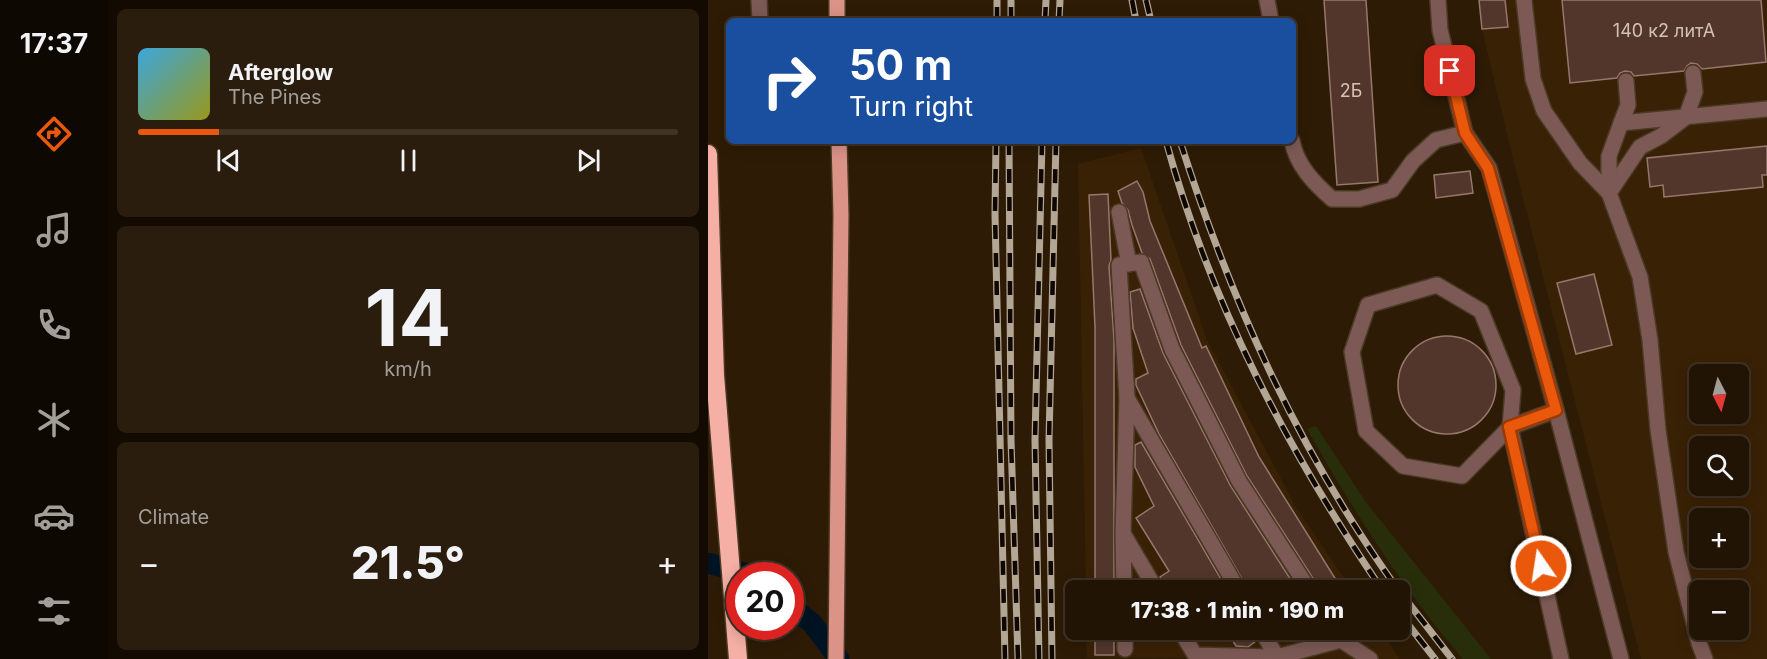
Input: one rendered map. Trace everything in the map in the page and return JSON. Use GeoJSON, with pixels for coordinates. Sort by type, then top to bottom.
{"type":"FeatureCollection","features":[{"type":"Feature","properties":{"kind":"highway"},"geometry":{"type":"LineString","coordinates":[[708,154],[715,375],[738,659]]}},
{"type":"Feature","properties":{"kind":"main road"},"geometry":{"type":"LineString","coordinates":[[837,0],[837,18]]}},
{"type":"Feature","properties":{"kind":"main road"},"geometry":{"type":"LineString","coordinates":[[836,659],[841,215],[839,144]]}},
{"type":"Feature","properties":{"kind":"lane"},"geometry":{"type":"LineString","coordinates":[[759,0],[760,18]]}},
{"type":"Feature","properties":{"kind":"lane"},"geometry":{"type":"LineString","coordinates":[[1267,0],[1270,18]]}},
{"type":"Feature","properties":{"kind":"lane"},"geometry":{"type":"LineString","coordinates":[[1438,0],[1440,30],[1465,133],[1488,168],[1556,410],[1621,659]]}},
{"type":"Feature","properties":{"kind":"lane"},"geometry":{"type":"LineString","coordinates":[[1524,0],[1533,79],[1544,111],[1580,163],[1609,193]]}},
{"type":"Feature","properties":{"kind":"lane"},"geometry":{"type":"LineString","coordinates":[[1609,193],[1640,147],[1661,136],[1686,117],[1695,92],[1693,73]]}},
{"type":"Feature","properties":{"kind":"lane"},"geometry":{"type":"LineString","coordinates":[[1626,81],[1628,105],[1609,156],[1609,193],[1640,277],[1650,340],[1658,430],[1676,552],[1705,659]]}},
{"type":"Feature","properties":{"kind":"lane"},"geometry":{"type":"LineString","coordinates":[[1621,123],[1767,109]]}},
{"type":"Feature","properties":{"kind":"lane"},"geometry":{"type":"LineString","coordinates":[[1293,144],[1294,152],[1312,181],[1332,199],[1359,199],[1392,190],[1413,161],[1436,140],[1465,133]]}},
{"type":"Feature","properties":{"kind":"lane"},"geometry":{"type":"LineString","coordinates":[[1119,212],[1129,264]]}},
{"type":"Feature","properties":{"kind":"lane"},"geometry":{"type":"LineString","coordinates":[[1124,580],[1122,533],[1127,398],[1119,265],[1141,262],[1172,350],[1239,481],[1303,580]]}},
{"type":"Feature","properties":{"kind":"lane"},"geometry":{"type":"LineString","coordinates":[[1556,410],[1509,427],[1462,476],[1403,466],[1366,431],[1352,352],[1368,305],[1437,285],[1481,311],[1513,390],[1509,427],[1561,659]]}},
{"type":"Feature","properties":{"kind":"lane"},"geometry":{"type":"LineString","coordinates":[[1127,398],[1233,580]]}},
{"type":"Feature","properties":{"kind":"lane"},"geometry":{"type":"LineString","coordinates":[[1122,533],[1150,580]]}},
{"type":"Feature","properties":{"kind":"lane"},"geometry":{"type":"LineString","coordinates":[[1125,640],[1125,649]]}},
{"type":"Feature","properties":{"kind":"lane"},"geometry":{"type":"LineString","coordinates":[[1186,640],[1195,655],[1277,657],[1324,640]]}},
{"type":"Feature","properties":{"kind":"lane"},"geometry":{"type":"LineString","coordinates":[[1267,640],[1277,657]]}},
{"type":"Feature","properties":{"kind":"lane"},"geometry":{"type":"LineString","coordinates":[[1345,640],[1370,659]]}},
{"type":"Feature","properties":{"kind":"shaded area"},"geometry":{"type":"Polygon","coordinates":[[[1479,0],[1767,0],[1767,659],[1641,659],[1482,29],[1479,0]]]}},
{"type":"Feature","properties":{"kind":"shaded area"},"geometry":{"type":"Polygon","coordinates":[[[1141,148],[1207,340],[1297,509],[1345,580],[1086,580],[1078,164],[1141,148]]]}},
{"type":"Feature","properties":{"kind":"shaded area"},"geometry":{"type":"Polygon","coordinates":[[[1086,640],[1387,640],[1400,659],[1087,658],[1086,640]]]}},
{"type":"Feature","properties":{"kind":"green space"},"geometry":{"type":"Polygon","coordinates":[[[1316,426],[1365,501],[1491,659],[1463,659],[1441,632],[1410,591],[1410,580],[1402,580],[1360,519],[1307,429],[1316,426]]]}},
{"type":"Feature","properties":{"kind":"building"},"geometry":{"type":"Polygon","coordinates":[[[1324,0],[1366,0],[1378,182],[1337,185],[1324,0]]]}},
{"type":"Feature","properties":{"kind":"building"},"geometry":{"type":"Polygon","coordinates":[[[1479,0],[1505,0],[1508,27],[1482,29],[1479,0]]]}},
{"type":"Feature","properties":{"kind":"building"},"geometry":{"type":"Polygon","coordinates":[[[1562,0],[1761,0],[1766,62],[1702,69],[1697,64],[1691,63],[1684,71],[1634,76],[1631,72],[1625,71],[1617,78],[1570,83],[1562,0]]]}},
{"type":"Feature","properties":{"kind":"building"},"geometry":{"type":"Polygon","coordinates":[[[1767,146],[1767,175],[1762,175],[1763,187],[1664,197],[1663,185],[1650,187],[1647,158],[1767,146]]]}},
{"type":"Feature","properties":{"kind":"building"},"geometry":{"type":"Polygon","coordinates":[[[1470,171],[1473,193],[1436,198],[1434,175],[1470,171]]]}},
{"type":"Feature","properties":{"kind":"building"},"geometry":{"type":"Polygon","coordinates":[[[1137,181],[1143,192],[1150,221],[1202,348],[1206,346],[1259,457],[1336,580],[1314,580],[1247,476],[1181,345],[1150,259],[1142,253],[1128,210],[1122,203],[1118,191],[1137,181]]]}},
{"type":"Feature","properties":{"kind":"building"},"geometry":{"type":"Polygon","coordinates":[[[1108,194],[1111,260],[1109,266],[1114,339],[1114,580],[1095,580],[1095,327],[1089,195],[1108,194]]]}},
{"type":"Feature","properties":{"kind":"building"},"geometry":{"type":"Polygon","coordinates":[[[1594,274],[1612,345],[1576,354],[1557,283],[1594,274]]]}},
{"type":"Feature","properties":{"kind":"building"},"geometry":{"type":"Polygon","coordinates":[[[1140,289],[1163,353],[1230,485],[1291,580],[1243,580],[1159,434],[1136,385],[1136,379],[1148,373],[1133,328],[1130,292],[1140,289]]]}},
{"type":"Feature","properties":{"kind":"building"},"geometry":{"type":"Polygon","coordinates":[[[1447,336],[1466,340],[1482,350],[1492,366],[1496,385],[1492,404],[1482,420],[1466,430],[1447,434],[1428,430],[1412,420],[1402,404],[1398,385],[1402,366],[1412,350],[1428,340],[1447,336]]]}},
{"type":"Feature","properties":{"kind":"building"},"geometry":{"type":"Polygon","coordinates":[[[1141,442],[1222,580],[1162,580],[1160,577],[1169,571],[1136,518],[1154,506],[1135,467],[1135,445],[1141,442]]]}},
{"type":"Feature","properties":{"kind":"building"},"geometry":{"type":"Polygon","coordinates":[[[1095,640],[1114,640],[1114,655],[1095,655],[1095,640]]]}},
{"type":"Feature","properties":{"kind":"building"},"geometry":{"type":"Polygon","coordinates":[[[1232,640],[1256,641],[1248,647],[1236,646],[1232,640]]]}},
{"type":"Feature","properties":{"kind":"waterway"},"geometry":{"type":"LineString","coordinates":[[708,563],[726,568]]}},
{"type":"Feature","properties":{"kind":"waterway"},"geometry":{"type":"LineString","coordinates":[[804,617],[812,623],[839,659]]}},
{"type":"Feature","properties":{"kind":"railway"},"geometry":{"type":"LineString","coordinates":[[997,0],[997,18]]}},
{"type":"Feature","properties":{"kind":"railway"},"geometry":{"type":"LineString","coordinates":[[1011,0],[1011,18]]}},
{"type":"Feature","properties":{"kind":"railway"},"geometry":{"type":"LineString","coordinates":[[1045,18],[1046,0]]}},
{"type":"Feature","properties":{"kind":"railway"},"geometry":{"type":"LineString","coordinates":[[1059,18],[1060,0]]}},
{"type":"Feature","properties":{"kind":"railway"},"geometry":{"type":"LineString","coordinates":[[1132,0],[1135,18]]}},
{"type":"Feature","properties":{"kind":"railway"},"geometry":{"type":"LineString","coordinates":[[1146,0],[1150,18]]}},
{"type":"Feature","properties":{"kind":"railway"},"geometry":{"type":"LineString","coordinates":[[996,144],[995,214],[1005,659]]}},
{"type":"Feature","properties":{"kind":"railway"},"geometry":{"type":"LineString","coordinates":[[1009,144],[1011,440],[1018,659]]}},
{"type":"Feature","properties":{"kind":"railway"},"geometry":{"type":"LineString","coordinates":[[1039,659],[1035,440],[1042,144]]}},
{"type":"Feature","properties":{"kind":"railway"},"geometry":{"type":"LineString","coordinates":[[1052,659],[1049,440],[1056,144]]}},
{"type":"Feature","properties":{"kind":"railway"},"geometry":{"type":"LineString","coordinates":[[1167,144],[1184,202],[1229,319],[1284,430],[1315,485],[1376,580]]}},
{"type":"Feature","properties":{"kind":"railway"},"geometry":{"type":"LineString","coordinates":[[1181,144],[1222,261],[1299,431],[1330,485],[1392,580]]}},
{"type":"Feature","properties":{"kind":"railway"},"geometry":{"type":"LineString","coordinates":[[1410,605],[1452,659]]}},
{"type":"Feature","properties":{"kind":"railway"},"geometry":{"type":"LineString","coordinates":[[1410,627],[1435,659]]}},
{"type":"Feature","properties":{"kind":"route"},"geometry":{"type":"LineString","coordinates":[[1450,71],[1465,133],[1488,168],[1556,410],[1509,427],[1541,566]]}}]}
